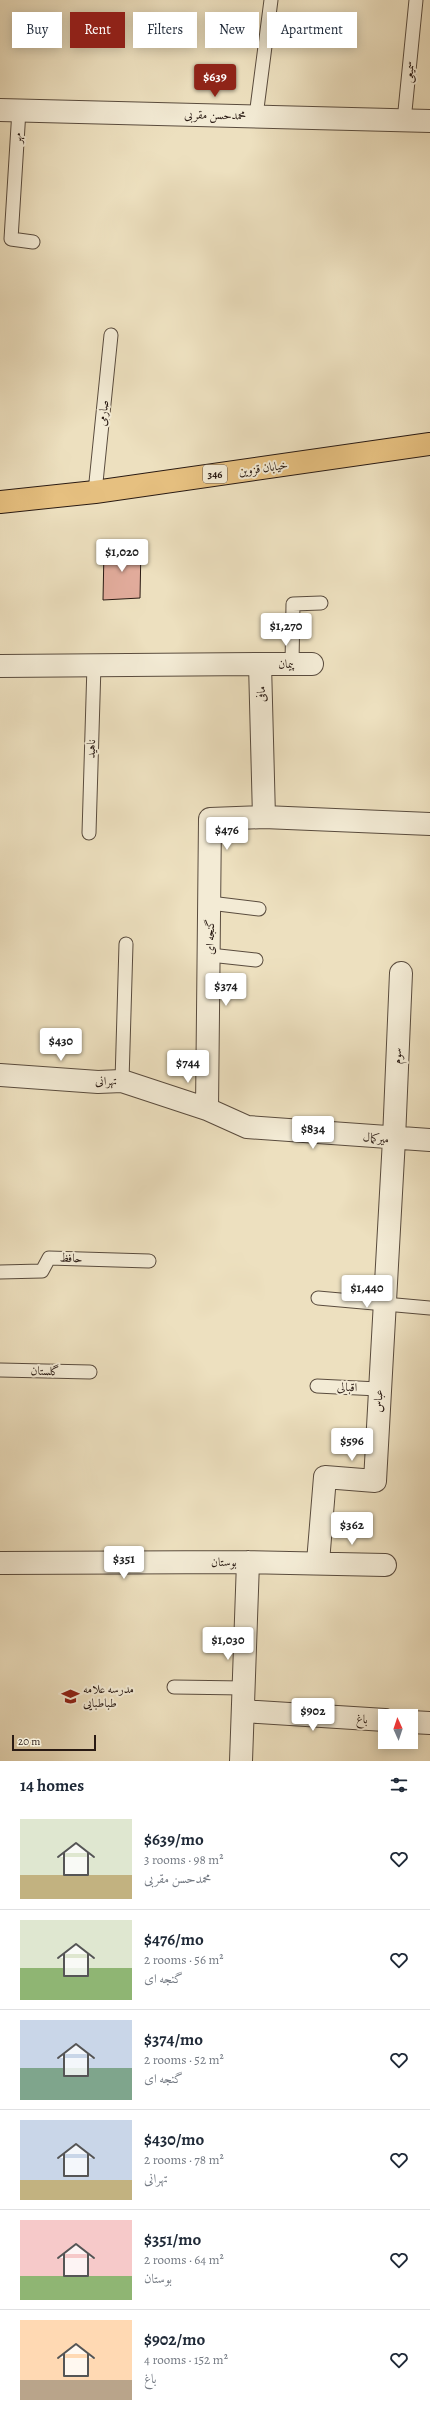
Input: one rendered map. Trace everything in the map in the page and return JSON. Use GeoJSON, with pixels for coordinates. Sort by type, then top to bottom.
{"type":"FeatureCollection","features":[{"type":"Feature","properties":{"kind":"main road","name":"خیابان قزوین"},"geometry":{"type":"LineString","coordinates":[[0,502],[95,492],[430,444]]}},
{"type":"Feature","properties":{"kind":"street","name":"محمدحسن مقربی"},"geometry":{"type":"LineString","coordinates":[[9,110],[430,121]]}},
{"type":"Feature","properties":{"kind":"street","name":"پیمان"},"geometry":{"type":"LineString","coordinates":[[260,664],[302,664]]}},
{"type":"Feature","properties":{"kind":"street"},"geometry":{"type":"LineString","coordinates":[[0,666],[260,664]]}},
{"type":"Feature","properties":{"kind":"street","name":"مافی"},"geometry":{"type":"LineString","coordinates":[[260,664],[264,817]]}},
{"type":"Feature","properties":{"kind":"street"},"geometry":{"type":"LineString","coordinates":[[264,817],[430,824]]}},
{"type":"Feature","properties":{"kind":"street","name":"گنجه ای"},"geometry":{"type":"LineString","coordinates":[[207,1109],[210,955],[210,819],[264,817]]}},
{"type":"Feature","properties":{"kind":"street","name":"سوم"},"geometry":{"type":"LineString","coordinates":[[394,1139],[401,973]]}},
{"type":"Feature","properties":{"kind":"street","name":"تهرانی"},"geometry":{"type":"LineString","coordinates":[[0,1075],[98,1082],[122,1081],[207,1109]]}},
{"type":"Feature","properties":{"kind":"street","name":"میرکمال"},"geometry":{"type":"LineString","coordinates":[[207,1109],[246,1127],[394,1139],[430,1140]]}},
{"type":"Feature","properties":{"kind":"street","name":"عباس"},"geometry":{"type":"LineString","coordinates":[[318,1562],[326,1477],[375,1481],[378,1389],[394,1139]]}},
{"type":"Feature","properties":{"kind":"street"},"geometry":{"type":"LineString","coordinates":[[248,1562],[318,1562],[385,1565]]}},
{"type":"Feature","properties":{"kind":"street","name":"بوستان"},"geometry":{"type":"LineString","coordinates":[[0,1563],[248,1562],[241,1761]]}},
{"type":"Feature","properties":{"kind":"street","name":"باغ"},"geometry":{"type":"LineString","coordinates":[[243,1711],[378,1720]]}},
{"type":"Feature","properties":{"kind":"street"},"geometry":{"type":"LineString","coordinates":[[418,1722],[430,1723]]}},
{"type":"Feature","properties":{"kind":"lane"},"geometry":{"type":"LineString","coordinates":[[256,116],[271,0]]}},
{"type":"Feature","properties":{"kind":"lane","name":"سمیعی"},"geometry":{"type":"LineString","coordinates":[[404,121],[416,0]]}},
{"type":"Feature","properties":{"kind":"lane","name":"مهر"},"geometry":{"type":"LineString","coordinates":[[9,110],[11,239],[33,242]]}},
{"type":"Feature","properties":{"kind":"lane","name":"صارمی"},"geometry":{"type":"LineString","coordinates":[[95,492],[111,335]]}},
{"type":"Feature","properties":{"kind":"lane"},"geometry":{"type":"LineString","coordinates":[[302,664],[293,604],[321,603]]}},
{"type":"Feature","properties":{"kind":"lane","name":"ناهید"},"geometry":{"type":"LineString","coordinates":[[89,833],[94,665]]}},
{"type":"Feature","properties":{"kind":"lane"},"geometry":{"type":"LineString","coordinates":[[210,903],[259,909]]}},
{"type":"Feature","properties":{"kind":"lane"},"geometry":{"type":"LineString","coordinates":[[122,1081],[126,944]]}},
{"type":"Feature","properties":{"kind":"lane"},"geometry":{"type":"LineString","coordinates":[[210,955],[256,960]]}},
{"type":"Feature","properties":{"kind":"lane","name":"حافظ"},"geometry":{"type":"LineString","coordinates":[[0,1272],[42,1271],[49,1258],[149,1261]]}},
{"type":"Feature","properties":{"kind":"lane"},"geometry":{"type":"LineString","coordinates":[[318,1298],[430,1308]]}},
{"type":"Feature","properties":{"kind":"lane","name":"گلستان"},"geometry":{"type":"LineString","coordinates":[[0,1370],[90,1372]]}},
{"type":"Feature","properties":{"kind":"lane","name":"اقبالی"},"geometry":{"type":"LineString","coordinates":[[317,1386],[378,1389]]}},
{"type":"Feature","properties":{"kind":"lane"},"geometry":{"type":"LineString","coordinates":[[174,1687],[244,1688]]}},
{"type":"Feature","properties":{"kind":"building"},"geometry":{"type":"Polygon","coordinates":[[[141,546],[140,598],[103,600],[104,550],[141,546]]]}},
{"type":"Feature","properties":{"kind":"place","name":"مدرسه علامه طباطبایی"},"geometry":{"type":"Point","coordinates":[70,1696]}}]}
